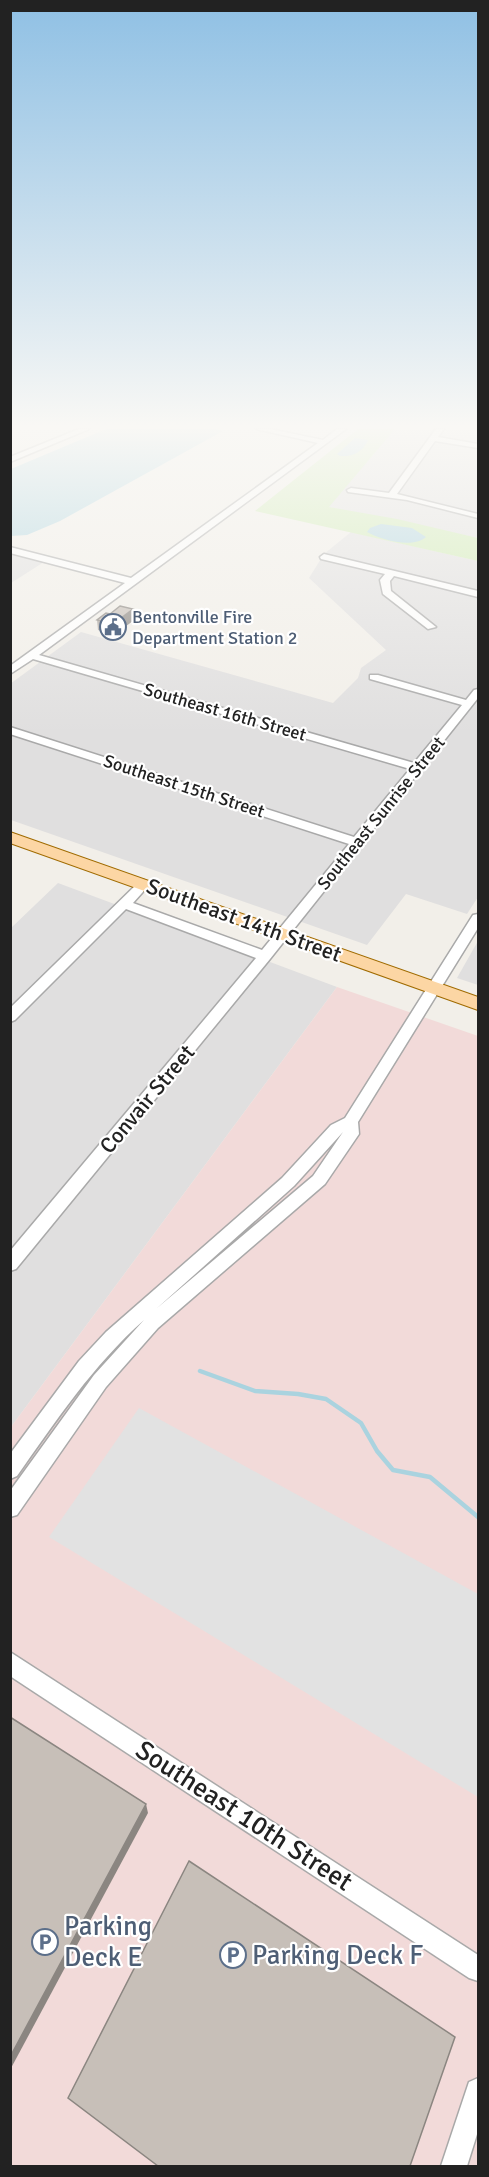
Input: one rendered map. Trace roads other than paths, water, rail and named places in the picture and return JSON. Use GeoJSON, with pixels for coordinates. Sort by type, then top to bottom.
{"type":"FeatureCollection","features":[{"type":"Feature","properties":{"kind":"main road","name":"Southeast 14th Street"},"geometry":{"type":"LineString","coordinates":[[10,837],[478,1004]]}},
{"type":"Feature","properties":{"kind":"street"},"geometry":{"type":"LineString","coordinates":[[10,671],[203,531]]}},
{"type":"Feature","properties":{"kind":"street"},"geometry":{"type":"LineString","coordinates":[[10,549],[134,582]]}},
{"type":"Feature","properties":{"kind":"street"},"geometry":{"type":"LineString","coordinates":[[324,557],[478,594]]}},
{"type":"Feature","properties":{"kind":"street"},"geometry":{"type":"LineString","coordinates":[[392,573],[385,580],[386,592],[431,627]]}},
{"type":"Feature","properties":{"kind":"street","name":"Southeast 16th Street"},"geometry":{"type":"LineString","coordinates":[[32,656],[418,768]]}},
{"type":"Feature","properties":{"kind":"street"},"geometry":{"type":"LineString","coordinates":[[374,677],[468,704]]}},
{"type":"Feature","properties":{"kind":"street","name":"Southeast Sunrise Street"},"geometry":{"type":"LineString","coordinates":[[283,934],[478,692]]}},
{"type":"Feature","properties":{"kind":"street","name":"Southeast 15th Street"},"geometry":{"type":"LineString","coordinates":[[10,730],[357,842]]}},
{"type":"Feature","properties":{"kind":"street"},"geometry":{"type":"LineString","coordinates":[[10,1017],[144,885]]}},
{"type":"Feature","properties":{"kind":"street"},"geometry":{"type":"LineString","coordinates":[[124,904],[265,956]]}},
{"type":"Feature","properties":{"kind":"street"},"geometry":{"type":"LineString","coordinates":[[10,1470],[86,1367],[112,1337],[288,1182],[336,1129],[350,1122],[478,918]]}},
{"type":"Feature","properties":{"kind":"street","name":"Convair Street"},"geometry":{"type":"LineString","coordinates":[[10,1264],[283,934]]}},
{"type":"Feature","properties":{"kind":"street"},"geometry":{"type":"LineString","coordinates":[[10,1508],[100,1381],[129,1348],[152,1323],[319,1180],[351,1134],[350,1122]]}},
{"type":"Feature","properties":{"kind":"street","name":"Southeast 10th Street"},"geometry":{"type":"LineString","coordinates":[[10,1663],[478,1969]]}},
{"type":"Feature","properties":{"kind":"street"},"geometry":{"type":"LineString","coordinates":[[454,2166],[478,2091]]}},
{"type":"Feature","properties":{"kind":"water"},"geometry":{"type":"Polygon","coordinates":[[[11,531],[37,531],[27,535],[11,536],[11,531]]]}},
{"type":"Feature","properties":{"kind":"water"},"geometry":{"type":"Polygon","coordinates":[[[416,531],[426,537],[420,541],[405,543],[381,538],[367,532],[416,531]]]}},
{"type":"Feature","properties":{"kind":"waterway"},"geometry":{"type":"LineString","coordinates":[[200,1371],[255,1391],[298,1394],[326,1399],[361,1423],[377,1451],[393,1470],[430,1477],[478,1517]]}},
{"type":"Feature","properties":{"kind":"place","name":"Bentonville Fire Department Station 2"},"geometry":{"type":"Point","coordinates":[113,627]}},
{"type":"Feature","properties":{"kind":"place","name":"Parking Deck E"},"geometry":{"type":"Point","coordinates":[45,1942]}},
{"type":"Feature","properties":{"kind":"place","name":"Parking Deck F"},"geometry":{"type":"Point","coordinates":[233,1955]}}]}
